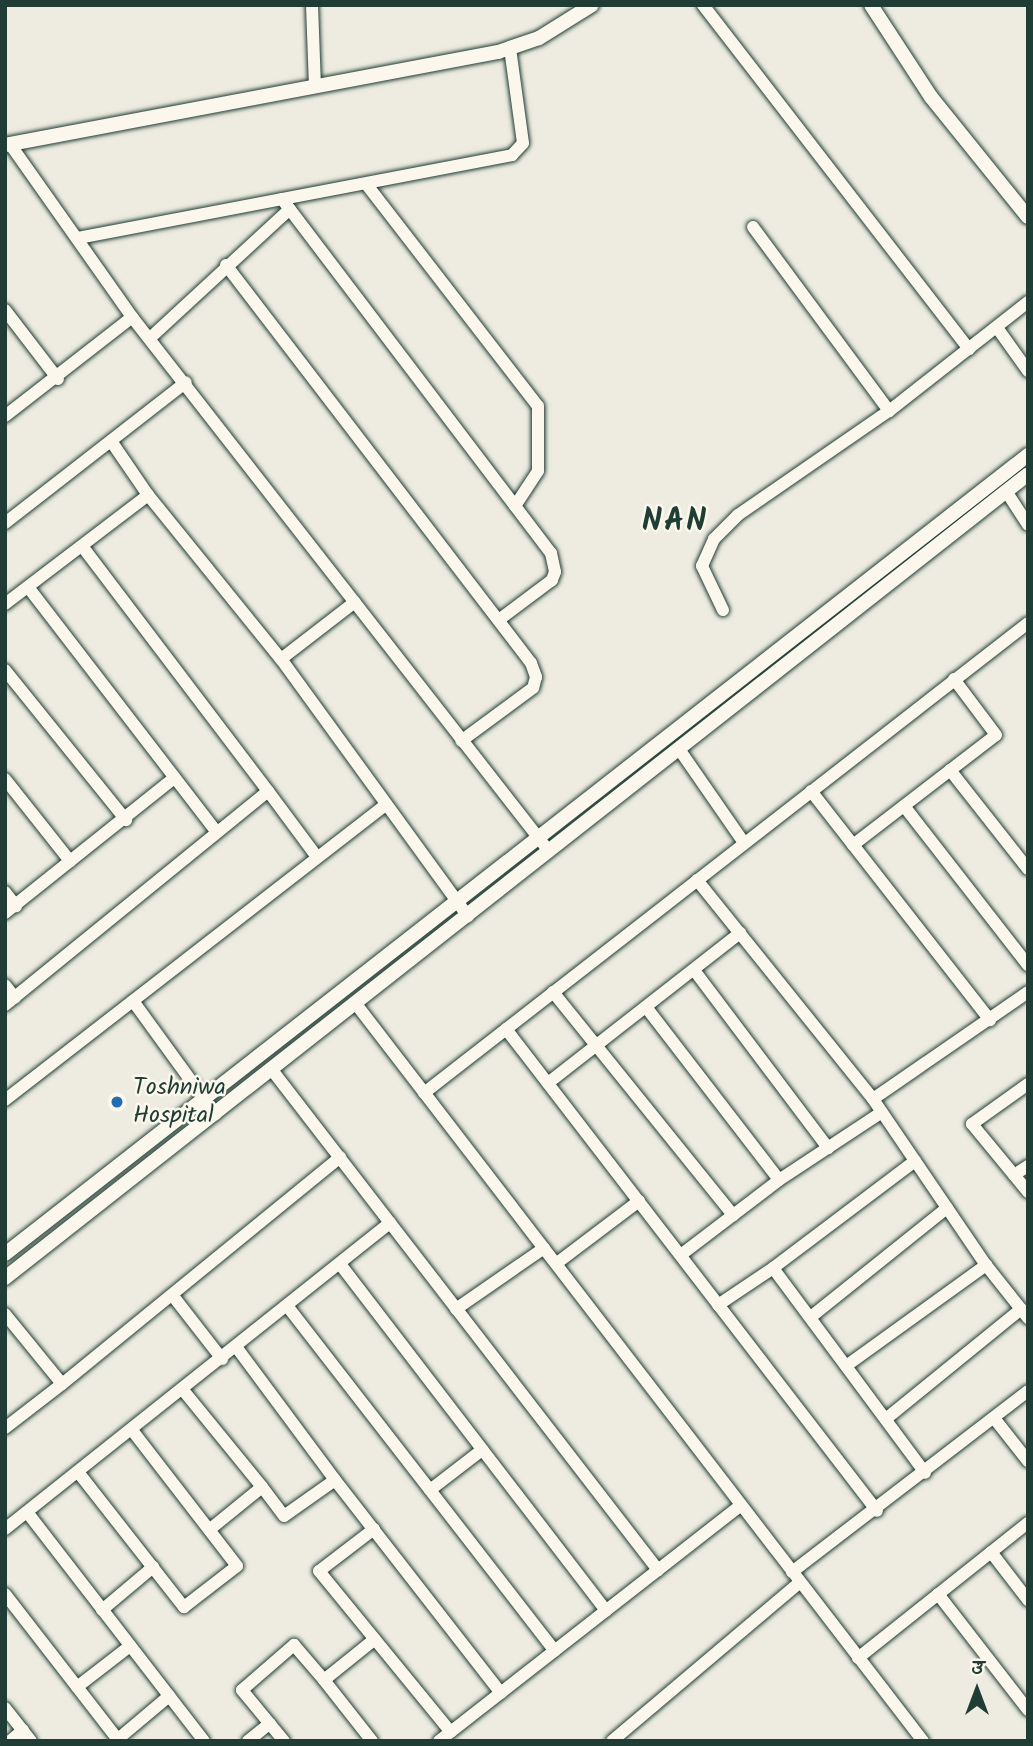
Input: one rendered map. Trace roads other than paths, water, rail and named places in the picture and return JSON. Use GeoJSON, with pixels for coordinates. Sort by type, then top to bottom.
{"type":"FeatureCollection","features":[{"type":"Feature","properties":{"kind":"street"},"geometry":{"type":"LineString","coordinates":[[313,5],[315,87]]}},
{"type":"Feature","properties":{"kind":"street"},"geometry":{"type":"LineString","coordinates":[[549,852],[187,382],[132,317],[78,238],[8,144],[510,48],[538,38],[592,5]]}},
{"type":"Feature","properties":{"kind":"street"},"geometry":{"type":"LineString","coordinates":[[703,5],[970,349]]}},
{"type":"Feature","properties":{"kind":"street"},"geometry":{"type":"LineString","coordinates":[[871,5],[931,97],[1028,217]]}},
{"type":"Feature","properties":{"kind":"street"},"geometry":{"type":"LineString","coordinates":[[78,238],[286,204],[519,151],[523,143],[510,48]]}},
{"type":"Feature","properties":{"kind":"street"},"geometry":{"type":"LineString","coordinates":[[367,184],[538,406],[538,471],[515,506]]}},
{"type":"Feature","properties":{"kind":"street"},"geometry":{"type":"LineString","coordinates":[[150,338],[286,204]]}},
{"type":"Feature","properties":{"kind":"street"},"geometry":{"type":"LineString","coordinates":[[286,204],[548,547],[555,572],[546,586],[500,619]]}},
{"type":"Feature","properties":{"kind":"street"},"geometry":{"type":"LineString","coordinates":[[753,227],[889,411]]}},
{"type":"Feature","properties":{"kind":"street"},"geometry":{"type":"LineString","coordinates":[[226,265],[500,619],[531,663],[536,677],[533,688],[461,741]]}},
{"type":"Feature","properties":{"kind":"street"},"geometry":{"type":"LineString","coordinates":[[723,610],[702,566],[714,539],[738,515],[889,411],[998,329],[1028,302]]}},
{"type":"Feature","properties":{"kind":"street"},"geometry":{"type":"LineString","coordinates":[[5,310],[58,379]]}},
{"type":"Feature","properties":{"kind":"street"},"geometry":{"type":"LineString","coordinates":[[5,416],[58,379],[132,317]]}},
{"type":"Feature","properties":{"kind":"street"},"geometry":{"type":"LineString","coordinates":[[998,329],[1028,371]]}},
{"type":"Feature","properties":{"kind":"street"},"geometry":{"type":"LineString","coordinates":[[5,523],[187,382]]}},
{"type":"Feature","properties":{"kind":"street"},"geometry":{"type":"LineString","coordinates":[[111,441],[148,495],[281,659],[468,916]]}},
{"type":"Feature","properties":{"kind":"street"},"geometry":{"type":"LineString","coordinates":[[5,1254],[1028,455]]}},
{"type":"Feature","properties":{"kind":"street"},"geometry":{"type":"LineString","coordinates":[[5,1278],[1028,474]]}},
{"type":"Feature","properties":{"kind":"street"},"geometry":{"type":"LineString","coordinates":[[1006,491],[1028,526]]}},
{"type":"Feature","properties":{"kind":"street"},"geometry":{"type":"LineString","coordinates":[[5,604],[148,495]]}},
{"type":"Feature","properties":{"kind":"street"},"geometry":{"type":"LineString","coordinates":[[82,546],[317,858]]}},
{"type":"Feature","properties":{"kind":"street"},"geometry":{"type":"LineString","coordinates":[[28,587],[217,832]]}},
{"type":"Feature","properties":{"kind":"street"},"geometry":{"type":"LineString","coordinates":[[281,659],[355,602]]}},
{"type":"Feature","properties":{"kind":"street"},"geometry":{"type":"LineString","coordinates":[[425,1093],[1028,624]]}},
{"type":"Feature","properties":{"kind":"street"},"geometry":{"type":"LineString","coordinates":[[5,670],[126,820]]}},
{"type":"Feature","properties":{"kind":"street"},"geometry":{"type":"LineString","coordinates":[[853,845],[996,735],[954,679]]}},
{"type":"Feature","properties":{"kind":"street"},"geometry":{"type":"LineString","coordinates":[[679,750],[744,843]]}},
{"type":"Feature","properties":{"kind":"street"},"geometry":{"type":"LineString","coordinates":[[950,770],[1028,869]]}},
{"type":"Feature","properties":{"kind":"street"},"geometry":{"type":"LineString","coordinates":[[5,892],[11,910],[70,861],[126,820],[174,778]]}},
{"type":"Feature","properties":{"kind":"street"},"geometry":{"type":"LineString","coordinates":[[5,779],[70,861]]}},
{"type":"Feature","properties":{"kind":"street"},"geometry":{"type":"LineString","coordinates":[[5,985],[10,1001],[268,791]]}},
{"type":"Feature","properties":{"kind":"street"},"geometry":{"type":"LineString","coordinates":[[811,791],[990,1020]]}},
{"type":"Feature","properties":{"kind":"street"},"geometry":{"type":"LineString","coordinates":[[5,1100],[386,805]]}},
{"type":"Feature","properties":{"kind":"street"},"geometry":{"type":"LineString","coordinates":[[904,806],[1028,965]]}},
{"type":"Feature","properties":{"kind":"street"},"geometry":{"type":"LineString","coordinates":[[697,880],[873,1099],[986,1265],[1025,1314],[887,1418]]}},
{"type":"Feature","properties":{"kind":"street"},"geometry":{"type":"LineString","coordinates":[[548,1083],[740,933]]}},
{"type":"Feature","properties":{"kind":"street"},"geometry":{"type":"LineString","coordinates":[[694,970],[828,1148]]}},
{"type":"Feature","properties":{"kind":"street"},"geometry":{"type":"LineString","coordinates":[[554,992],[733,1215]]}},
{"type":"Feature","properties":{"kind":"street"},"geometry":{"type":"LineString","coordinates":[[873,1099],[1028,992]]}},
{"type":"Feature","properties":{"kind":"street"},"geometry":{"type":"LineString","coordinates":[[133,1001],[215,1114]]}},
{"type":"Feature","properties":{"kind":"street"},"geometry":{"type":"LineString","coordinates":[[356,1004],[858,1658],[915,1738]]}},
{"type":"Feature","properties":{"kind":"street"},"geometry":{"type":"LineString","coordinates":[[646,1007],[779,1180]]}},
{"type":"Feature","properties":{"kind":"street"},"geometry":{"type":"LineString","coordinates":[[506,1029],[682,1254],[718,1305],[877,1511]]}},
{"type":"Feature","properties":{"kind":"street"},"geometry":{"type":"LineString","coordinates":[[272,1070],[658,1570]]}},
{"type":"Feature","properties":{"kind":"street"},"geometry":{"type":"LineString","coordinates":[[1028,1084],[972,1124],[1028,1192]]}},
{"type":"Feature","properties":{"kind":"street"},"geometry":{"type":"LineString","coordinates":[[682,1254],[779,1180],[882,1112]]}},
{"type":"Feature","properties":{"kind":"street"},"geometry":{"type":"LineString","coordinates":[[5,1428],[173,1296],[340,1157]]}},
{"type":"Feature","properties":{"kind":"street"},"geometry":{"type":"LineString","coordinates":[[718,1305],[773,1268],[915,1161]]}},
{"type":"Feature","properties":{"kind":"street"},"geometry":{"type":"LineString","coordinates":[[1014,1175],[1028,1166]]}},
{"type":"Feature","properties":{"kind":"street"},"geometry":{"type":"LineString","coordinates":[[557,1263],[639,1201]]}},
{"type":"Feature","properties":{"kind":"street"},"geometry":{"type":"LineString","coordinates":[[811,1316],[947,1208]]}},
{"type":"Feature","properties":{"kind":"street"},"geometry":{"type":"LineString","coordinates":[[5,1529],[237,1348],[390,1223]]}},
{"type":"Feature","properties":{"kind":"street"},"geometry":{"type":"LineString","coordinates":[[456,1309],[544,1248]]}},
{"type":"Feature","properties":{"kind":"street"},"geometry":{"type":"LineString","coordinates":[[340,1265],[606,1611]]}},
{"type":"Feature","properties":{"kind":"street"},"geometry":{"type":"LineString","coordinates":[[846,1366],[986,1265]]}},
{"type":"Feature","properties":{"kind":"street"},"geometry":{"type":"LineString","coordinates":[[773,1268],[887,1418],[925,1473]]}},
{"type":"Feature","properties":{"kind":"street"},"geometry":{"type":"LineString","coordinates":[[173,1296],[222,1359]]}},
{"type":"Feature","properties":{"kind":"street"},"geometry":{"type":"LineString","coordinates":[[288,1307],[555,1651]]}},
{"type":"Feature","properties":{"kind":"street"},"geometry":{"type":"LineString","coordinates":[[5,1314],[62,1384]]}},
{"type":"Feature","properties":{"kind":"street"},"geometry":{"type":"LineString","coordinates":[[237,1348],[335,1480],[501,1693]]}},
{"type":"Feature","properties":{"kind":"street"},"geometry":{"type":"LineString","coordinates":[[183,1390],[284,1516],[335,1480]]}},
{"type":"Feature","properties":{"kind":"street"},"geometry":{"type":"LineString","coordinates":[[612,1741],[796,1577],[1028,1391]]}},
{"type":"Feature","properties":{"kind":"street"},"geometry":{"type":"LineString","coordinates":[[994,1418],[1028,1461]]}},
{"type":"Feature","properties":{"kind":"street"},"geometry":{"type":"LineString","coordinates":[[78,1472],[184,1606],[237,1566],[132,1430]]}},
{"type":"Feature","properties":{"kind":"street"},"geometry":{"type":"LineString","coordinates":[[430,1490],[482,1450]]}},
{"type":"Feature","properties":{"kind":"street"},"geometry":{"type":"LineString","coordinates":[[209,1530],[262,1487]]}},
{"type":"Feature","properties":{"kind":"street"},"geometry":{"type":"LineString","coordinates":[[439,1741],[741,1505]]}},
{"type":"Feature","properties":{"kind":"street"},"geometry":{"type":"LineString","coordinates":[[27,1512],[204,1741]]}},
{"type":"Feature","properties":{"kind":"street"},"geometry":{"type":"LineString","coordinates":[[858,1658],[1028,1523]]}},
{"type":"Feature","properties":{"kind":"street"},"geometry":{"type":"LineString","coordinates":[[374,1529],[319,1571],[452,1732]]}},
{"type":"Feature","properties":{"kind":"street"},"geometry":{"type":"LineString","coordinates":[[991,1552],[1028,1600]]}},
{"type":"Feature","properties":{"kind":"street"},"geometry":{"type":"LineString","coordinates":[[102,1610],[153,1567]]}},
{"type":"Feature","properties":{"kind":"street"},"geometry":{"type":"LineString","coordinates":[[5,1594],[119,1740],[169,1696]]}},
{"type":"Feature","properties":{"kind":"street"},"geometry":{"type":"LineString","coordinates":[[938,1594],[1028,1710]]}},
{"type":"Feature","properties":{"kind":"street"},"geometry":{"type":"LineString","coordinates":[[324,1680],[375,1639]]}},
{"type":"Feature","properties":{"kind":"street"},"geometry":{"type":"LineString","coordinates":[[284,1741],[242,1690],[294,1644],[372,1741]]}},
{"type":"Feature","properties":{"kind":"street"},"geometry":{"type":"LineString","coordinates":[[77,1687],[130,1646]]}},
{"type":"Feature","properties":{"kind":"street"},"geometry":{"type":"LineString","coordinates":[[5,1708],[27,1735],[10,1741]]}},
{"type":"Feature","properties":{"kind":"street"},"geometry":{"type":"LineString","coordinates":[[248,1741],[270,1723]]}},
{"type":"Feature","properties":{"kind":"place","name":"Toshniwa Hospital"},"geometry":{"type":"Point","coordinates":[117,1102]}},
{"type":"Feature","properties":{"kind":"district","name":"NAN"},"geometry":{"type":"Point","coordinates":[675,522]}}]}
